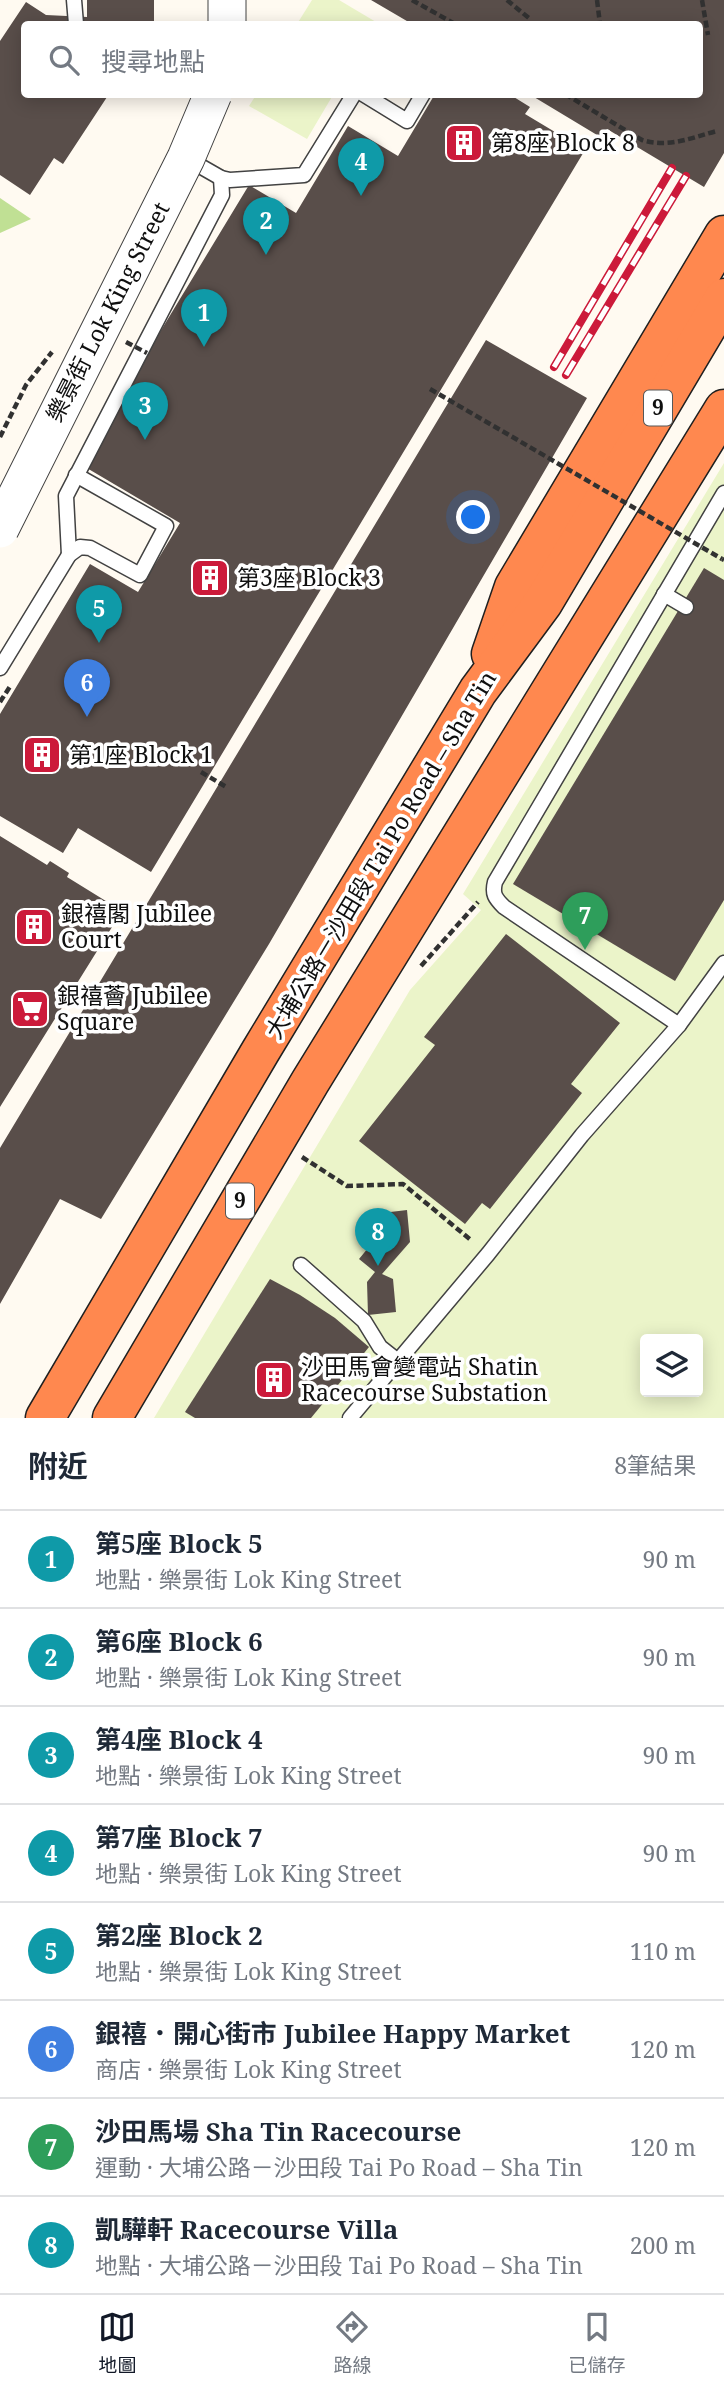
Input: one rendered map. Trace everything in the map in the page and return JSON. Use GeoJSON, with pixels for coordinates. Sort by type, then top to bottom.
{"type":"FeatureCollection","features":[{"type":"Feature","properties":{"kind":"highway"},"geometry":{"type":"LineString","coordinates":[[478,691],[514,587],[724,235]]}},
{"type":"Feature","properties":{"kind":"highway","name":"大埔公路－沙田段 Tai Po Road – Sha Tin"},"geometry":{"type":"LineString","coordinates":[[45,1418],[260,1052],[478,691],[543,603],[724,298]]}},
{"type":"Feature","properties":{"kind":"highway","name":"9"},"geometry":{"type":"LineString","coordinates":[[112,1418],[310,1082],[724,409]]}},
{"type":"Feature","properties":{"kind":"street"},"geometry":{"type":"LineString","coordinates":[[227,0],[227,21]]}},
{"type":"Feature","properties":{"kind":"street","name":"樂景街 Lok King Street"},"geometry":{"type":"LineString","coordinates":[[0,529],[186,158],[211,98]]}},
{"type":"Feature","properties":{"kind":"lane"},"geometry":{"type":"LineString","coordinates":[[74,0],[76,21]]}},
{"type":"Feature","properties":{"kind":"lane"},"geometry":{"type":"LineString","coordinates":[[186,158],[221,177],[241,180],[304,175],[352,98]]}},
{"type":"Feature","properties":{"kind":"lane"},"geometry":{"type":"LineString","coordinates":[[370,98],[408,121],[420,98]]}},
{"type":"Feature","properties":{"kind":"lane"},"geometry":{"type":"LineString","coordinates":[[221,177],[222,195]]}},
{"type":"Feature","properties":{"kind":"lane"},"geometry":{"type":"LineString","coordinates":[[69,555],[66,496],[222,195],[241,180]]}},
{"type":"Feature","properties":{"kind":"lane"},"geometry":{"type":"LineString","coordinates":[[0,668],[69,555],[80,547],[90,548],[140,575],[166,526],[76,475]]}},
{"type":"Feature","properties":{"kind":"lane"},"geometry":{"type":"LineString","coordinates":[[679,1025],[503,907],[495,899],[493,892],[495,882],[724,493]]}},
{"type":"Feature","properties":{"kind":"lane"},"geometry":{"type":"LineString","coordinates":[[664,594],[686,607]]}},
{"type":"Feature","properties":{"kind":"lane"},"geometry":{"type":"LineString","coordinates":[[350,1418],[488,1254],[582,1135],[679,1025],[724,963]]}},
{"type":"Feature","properties":{"kind":"lane"},"geometry":{"type":"LineString","coordinates":[[301,1265],[363,1321],[380,1347],[399,1362]]}},
{"type":"Feature","properties":{"kind":"path"},"geometry":{"type":"LineString","coordinates":[[412,0],[450,21]]}},
{"type":"Feature","properties":{"kind":"path"},"geometry":{"type":"LineString","coordinates":[[507,0],[530,19]]}},
{"type":"Feature","properties":{"kind":"path"},"geometry":{"type":"LineString","coordinates":[[597,0],[600,21]]}},
{"type":"Feature","properties":{"kind":"path"},"geometry":{"type":"LineString","coordinates":[[702,0],[708,35]]}},
{"type":"Feature","properties":{"kind":"path"},"geometry":{"type":"LineString","coordinates":[[572,98],[642,140],[656,144],[716,131]]}},
{"type":"Feature","properties":{"kind":"path"},"geometry":{"type":"LineString","coordinates":[[119,338],[148,353]]}},
{"type":"Feature","properties":{"kind":"path"},"geometry":{"type":"LineString","coordinates":[[430,390],[724,560]]}},
{"type":"Feature","properties":{"kind":"path"},"geometry":{"type":"LineString","coordinates":[[201,772],[229,788]]}},
{"type":"Feature","properties":{"kind":"path"},"geometry":{"type":"LineString","coordinates":[[301,1157],[347,1186],[403,1184],[472,1241]]}},
{"type":"Feature","properties":{"kind":"green space"},"geometry":{"type":"Polygon","coordinates":[[[312,0],[339,0],[374,21],[299,21],[312,0]]]}},
{"type":"Feature","properties":{"kind":"green space"},"geometry":{"type":"Polygon","coordinates":[[[254,98],[331,98],[307,139],[249,106],[254,98]]]}},
{"type":"Feature","properties":{"kind":"green space"},"geometry":{"type":"Polygon","coordinates":[[[0,198],[31,219],[0,233],[0,198]]]}},
{"type":"Feature","properties":{"kind":"green space"},"geometry":{"type":"Polygon","coordinates":[[[724,463],[724,1418],[154,1418],[410,990],[481,910],[463,894],[724,463]]]}},
{"type":"Feature","properties":{"kind":"building"},"geometry":{"type":"Polygon","coordinates":[[[87,0],[154,0],[154,21],[21,21],[21,98],[106,98],[63,164],[54,158],[30,195],[0,175],[0,41],[26,2],[46,15],[87,17],[87,0]]]}},
{"type":"Feature","properties":{"kind":"building"},"geometry":{"type":"Polygon","coordinates":[[[371,0],[724,0],[724,153],[704,187],[607,129],[602,138],[536,98],[703,98],[703,21],[407,21],[371,0]]]}},
{"type":"Feature","properties":{"kind":"building"},"geometry":{"type":"Polygon","coordinates":[[[433,98],[515,98],[530,107],[525,114],[585,150],[151,872],[78,828],[63,853],[0,816],[0,714],[90,564],[138,592],[180,523],[80,464],[249,185],[296,213],[348,126],[398,156],[433,98]]]}},
{"type":"Feature","properties":{"kind":"building"},"geometry":{"type":"Polygon","coordinates":[[[486,340],[587,398],[269,944],[101,1219],[60,1199],[0,1304],[0,1148],[486,340]]]}},
{"type":"Feature","properties":{"kind":"building"},"geometry":{"type":"Polygon","coordinates":[[[704,568],[724,580],[724,900],[675,981],[513,884],[704,568]]]}},
{"type":"Feature","properties":{"kind":"building","name":"銀禧薈 Jubilee Square"},"geometry":{"type":"Polygon","coordinates":[[[0,836],[47,865],[50,861],[69,873],[67,877],[122,911],[0,1107],[0,836]]]}},
{"type":"Feature","properties":{"kind":"building"},"geometry":{"type":"Polygon","coordinates":[[[506,934],[620,1023],[571,1084],[582,1093],[490,1209],[482,1203],[465,1224],[359,1141],[435,1045],[424,1037],[506,934]]]}},
{"type":"Feature","properties":{"kind":"building"},"geometry":{"type":"Polygon","coordinates":[[[407,1210],[410,1242],[382,1274],[393,1279],[396,1312],[368,1315],[367,1282],[375,1272],[359,1259],[373,1242],[384,1244],[382,1213],[407,1210]]]}},
{"type":"Feature","properties":{"kind":"building","name":"沙田馬會變電站 Shatin Racecourse Substation"},"geometry":{"type":"Polygon","coordinates":[[[270,1279],[335,1318],[369,1347],[311,1418],[195,1418],[185,1412],[270,1279]]]}},
{"type":"Feature","properties":{"kind":"railway"},"geometry":{"type":"LineString","coordinates":[[554,367],[672,168]]}},
{"type":"Feature","properties":{"kind":"railway"},"geometry":{"type":"LineString","coordinates":[[566,375],[686,176]]}},
{"type":"Feature","properties":{"kind":"place","name":"第8座 Block 8"},"geometry":{"type":"Point","coordinates":[464,143]}},
{"type":"Feature","properties":{"kind":"place","name":"第7座 Block 7"},"geometry":{"type":"Point","coordinates":[361,196]}},
{"type":"Feature","properties":{"kind":"place","name":"第6座 Block 6"},"geometry":{"type":"Point","coordinates":[266,255]}},
{"type":"Feature","properties":{"kind":"place","name":"第5座 Block 5"},"geometry":{"type":"Point","coordinates":[204,347]}},
{"type":"Feature","properties":{"kind":"place","name":"第4座 Block 4"},"geometry":{"type":"Point","coordinates":[145,440]}},
{"type":"Feature","properties":{"kind":"place","name":"第3座 Block 3"},"geometry":{"type":"Point","coordinates":[210,578]}},
{"type":"Feature","properties":{"kind":"place","name":"第2座 Block 2"},"geometry":{"type":"Point","coordinates":[99,643]}},
{"type":"Feature","properties":{"kind":"place","name":"銀禧．開心街市 Jubilee Happy Market"},"geometry":{"type":"Point","coordinates":[87,717]}},
{"type":"Feature","properties":{"kind":"place","name":"第1座 Block 1"},"geometry":{"type":"Point","coordinates":[42,755]}},
{"type":"Feature","properties":{"kind":"place","name":"銀禧閣 Jubilee Court"},"geometry":{"type":"Point","coordinates":[34,927]}},
{"type":"Feature","properties":{"kind":"place","name":"沙田馬場 Sha Tin Racecourse"},"geometry":{"type":"Point","coordinates":[585,950]}},
{"type":"Feature","properties":{"kind":"place","name":"銀禧薈 Jubilee Square"},"geometry":{"type":"Point","coordinates":[30,1009]}},
{"type":"Feature","properties":{"kind":"place","name":"凱驊軒 Racecourse Villa"},"geometry":{"type":"Point","coordinates":[378,1266]}},
{"type":"Feature","properties":{"kind":"place","name":"沙田馬會變電站 Shatin Racecourse Substation"},"geometry":{"type":"Point","coordinates":[274,1380]}}]}
